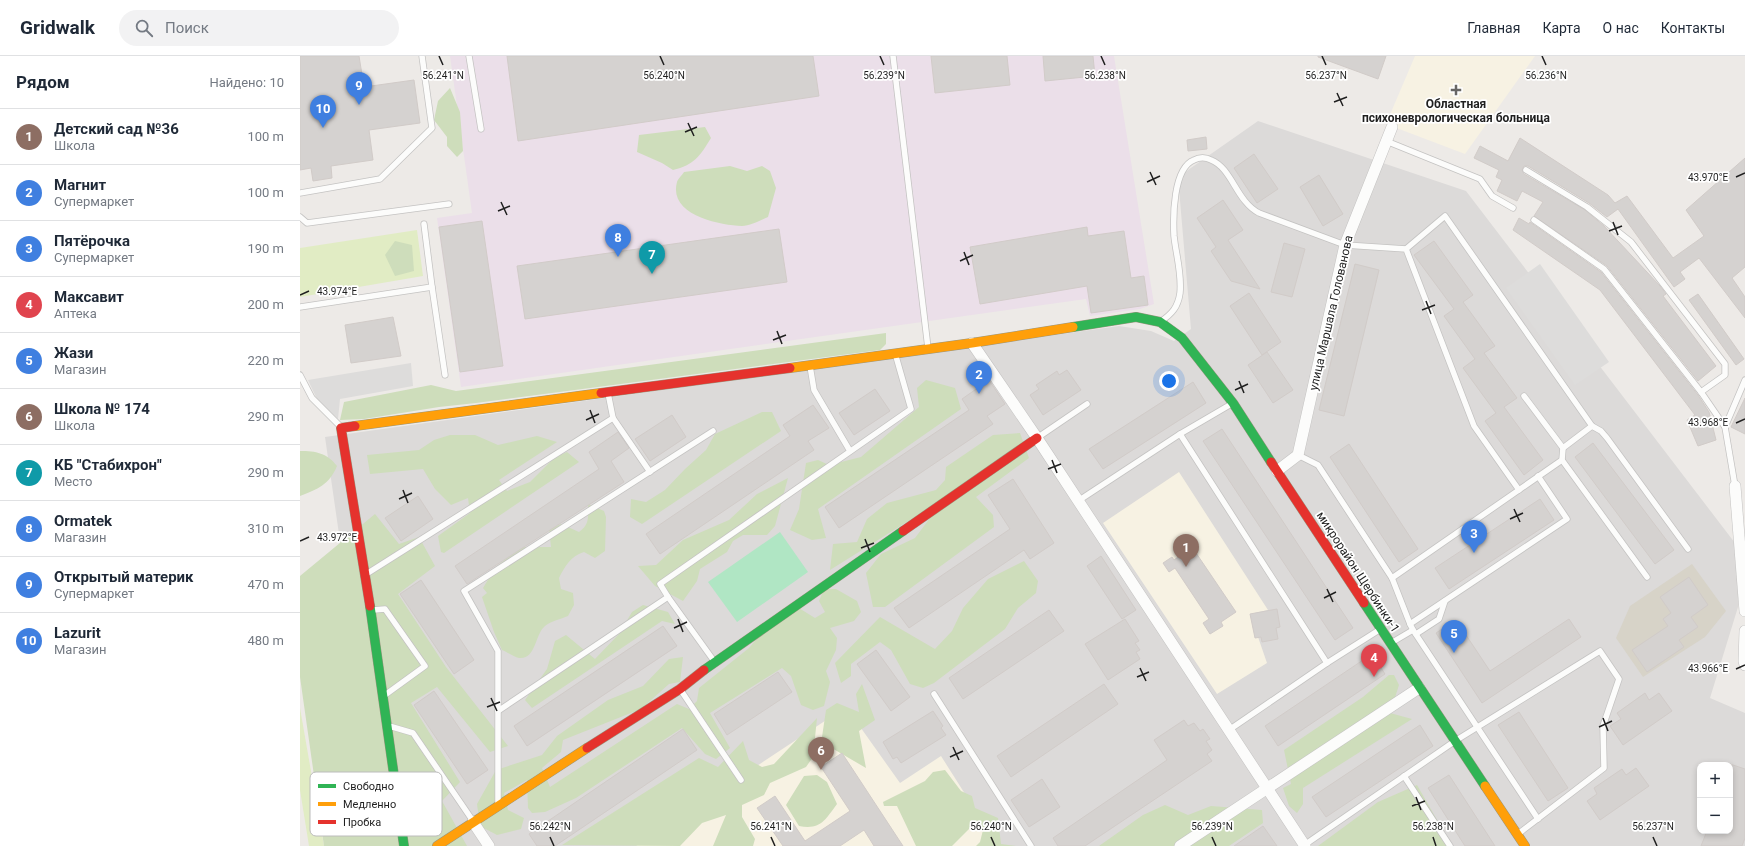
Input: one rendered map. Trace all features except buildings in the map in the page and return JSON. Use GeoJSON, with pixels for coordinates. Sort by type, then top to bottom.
{"type":"FeatureCollection","features":[{"type":"Feature","properties":{"kind":"street","name":"улица Маршала Голованова"},"geometry":{"type":"LineString","coordinates":[[1298,455],[1345,245],[1392,127]]}},
{"type":"Feature","properties":{"kind":"street"},"geometry":{"type":"LineString","coordinates":[[394,772],[366,574],[341,428],[972,343],[1136,317],[1160,322]]}},
{"type":"Feature","properties":{"kind":"street","name":"микрорайон Щербинки-1"},"geometry":{"type":"LineString","coordinates":[[1160,322],[1182,338],[1233,403],[1419,688],[1525,846]]}},
{"type":"Feature","properties":{"kind":"street"},"geometry":{"type":"LineString","coordinates":[[972,343],[1037,438],[1304,846]]}},
{"type":"Feature","properties":{"kind":"street"},"geometry":{"type":"LineString","coordinates":[[437,846],[498,805],[680,689],[714,662],[1037,438]]}},
{"type":"Feature","properties":{"kind":"street"},"geometry":{"type":"LineString","coordinates":[[1277,471],[1298,455]]}},
{"type":"Feature","properties":{"kind":"street"},"geometry":{"type":"LineString","coordinates":[[1735,486],[1745,611]]}},
{"type":"Feature","properties":{"kind":"street"},"geometry":{"type":"LineString","coordinates":[[1745,631],[1745,665]]}},
{"type":"Feature","properties":{"kind":"street"},"geometry":{"type":"LineString","coordinates":[[1180,846],[1419,688]]}},
{"type":"Feature","properties":{"kind":"street"},"geometry":{"type":"LineString","coordinates":[[473,822],[489,846]]}},
{"type":"Feature","properties":{"kind":"street"},"geometry":{"type":"LineString","coordinates":[[403,836],[404,846]]}},
{"type":"Feature","properties":{"kind":"lane"},"geometry":{"type":"LineString","coordinates":[[300,193],[380,178],[432,128],[422,56]]}},
{"type":"Feature","properties":{"kind":"lane"},"geometry":{"type":"LineString","coordinates":[[469,56],[481,129]]}},
{"type":"Feature","properties":{"kind":"lane"},"geometry":{"type":"LineString","coordinates":[[893,56],[928,348]]}},
{"type":"Feature","properties":{"kind":"lane"},"geometry":{"type":"LineString","coordinates":[[1386,141],[1480,179],[1492,196],[1513,208]]}},
{"type":"Feature","properties":{"kind":"lane"},"geometry":{"type":"LineString","coordinates":[[1160,322],[1175,309],[1180,294],[1180,277],[1174,236],[1174,206],[1182,171],[1192,160],[1199,158],[1210,159],[1217,162],[1243,199],[1254,210],[1345,245],[1406,249],[1445,216],[1592,426],[1601,431],[1608,438],[1688,549]]}},
{"type":"Feature","properties":{"kind":"lane"},"geometry":{"type":"LineString","coordinates":[[1526,170],[1587,207],[1631,242],[1725,364],[1725,375],[1701,392]]}},
{"type":"Feature","properties":{"kind":"lane"},"geometry":{"type":"LineString","coordinates":[[300,217],[307,223],[449,204]]}},
{"type":"Feature","properties":{"kind":"lane"},"geometry":{"type":"LineString","coordinates":[[1534,220],[1604,269],[1701,392],[1725,428],[1735,486]]}},
{"type":"Feature","properties":{"kind":"lane"},"geometry":{"type":"LineString","coordinates":[[424,224],[445,375]]}},
{"type":"Feature","properties":{"kind":"lane"},"geometry":{"type":"LineString","coordinates":[[1406,249],[1474,426],[1519,490]]}},
{"type":"Feature","properties":{"kind":"lane"},"geometry":{"type":"LineString","coordinates":[[300,307],[432,287]]}},
{"type":"Feature","properties":{"kind":"lane"},"geometry":{"type":"LineString","coordinates":[[714,662],[660,584],[911,409],[895,353]]}},
{"type":"Feature","properties":{"kind":"lane"},"geometry":{"type":"LineString","coordinates":[[810,364],[814,390],[850,451]]}},
{"type":"Feature","properties":{"kind":"lane"},"geometry":{"type":"LineString","coordinates":[[300,375],[312,398],[341,428]]}},
{"type":"Feature","properties":{"kind":"lane"},"geometry":{"type":"LineString","coordinates":[[1725,428],[1745,380]]}},
{"type":"Feature","properties":{"kind":"lane"},"geometry":{"type":"LineString","coordinates":[[607,391],[612,418],[650,472]]}},
{"type":"Feature","properties":{"kind":"lane"},"geometry":{"type":"LineString","coordinates":[[1524,396],[1563,448],[1562,460],[1646,577]]}},
{"type":"Feature","properties":{"kind":"lane"},"geometry":{"type":"LineString","coordinates":[[1078,501],[1180,434],[1233,403]]}},
{"type":"Feature","properties":{"kind":"lane"},"geometry":{"type":"LineString","coordinates":[[1037,438],[1087,404]]}},
{"type":"Feature","properties":{"kind":"lane"},"geometry":{"type":"LineString","coordinates":[[366,574],[612,418]]}},
{"type":"Feature","properties":{"kind":"lane"},"geometry":{"type":"LineString","coordinates":[[1563,448],[1592,426]]}},
{"type":"Feature","properties":{"kind":"lane"},"geometry":{"type":"LineString","coordinates":[[498,805],[498,651],[464,591],[713,431]]}},
{"type":"Feature","properties":{"kind":"lane"},"geometry":{"type":"LineString","coordinates":[[1180,434],[1327,663]]}},
{"type":"Feature","properties":{"kind":"lane"},"geometry":{"type":"LineString","coordinates":[[1298,455],[1318,465],[1392,578],[1413,629],[1538,819]]}},
{"type":"Feature","properties":{"kind":"lane"},"geometry":{"type":"LineString","coordinates":[[1392,578],[1562,460]]}},
{"type":"Feature","properties":{"kind":"lane"},"geometry":{"type":"LineString","coordinates":[[1391,643],[1413,629],[1446,601],[1566,519],[1538,476]]}},
{"type":"Feature","properties":{"kind":"lane"},"geometry":{"type":"LineString","coordinates":[[498,711],[668,597]]}},
{"type":"Feature","properties":{"kind":"lane"},"geometry":{"type":"LineString","coordinates":[[1413,629],[1439,619],[1446,601]]}},
{"type":"Feature","properties":{"kind":"lane"},"geometry":{"type":"LineString","coordinates":[[371,610],[385,609],[425,666],[383,697]]}},
{"type":"Feature","properties":{"kind":"lane"},"geometry":{"type":"LineString","coordinates":[[1228,730],[1381,628]]}},
{"type":"Feature","properties":{"kind":"lane"},"geometry":{"type":"LineString","coordinates":[[1304,846],[1455,741],[1600,650],[1618,679],[1603,726],[1604,768],[1517,835]]}},
{"type":"Feature","properties":{"kind":"lane"},"geometry":{"type":"LineString","coordinates":[[680,689],[741,780]]}},
{"type":"Feature","properties":{"kind":"lane"},"geometry":{"type":"LineString","coordinates":[[934,694],[1031,846]]}},
{"type":"Feature","properties":{"kind":"lane"},"geometry":{"type":"LineString","coordinates":[[387,725],[413,733],[439,772]]}},
{"type":"Feature","properties":{"kind":"lane"},"geometry":{"type":"LineString","coordinates":[[442,776],[473,822]]}},
{"type":"Feature","properties":{"kind":"lane"},"geometry":{"type":"LineString","coordinates":[[1404,776],[1450,846]]}},
{"type":"Feature","properties":{"kind":"shaded area"},"geometry":{"type":"Polygon","coordinates":[[[450,56],[1114,56],[1154,304],[1140,309],[1090,316],[1086,299],[461,387],[437,218],[472,213],[450,56]]]}},
{"type":"Feature","properties":{"kind":"shaded area","name":"Областная психоневрологическая больница"},"geometry":{"type":"Polygon","coordinates":[[[1415,56],[1535,56],[1465,154],[1386,124],[1415,56]]]}},
{"type":"Feature","properties":{"kind":"shaded area"},"geometry":{"type":"Polygon","coordinates":[[[1258,121],[1466,191],[1738,547],[1738,607],[1710,698],[1745,713],[1745,846],[384,846],[383,836],[442,836],[442,772],[373,772],[325,437],[1119,326],[1151,331],[1174,341],[1191,329],[1178,177],[1258,121]]]}},
{"type":"Feature","properties":{"kind":"shaded area"},"geometry":{"type":"Polygon","coordinates":[[[1540,264],[1609,362],[1575,385],[1506,288],[1540,264]]]}},
{"type":"Feature","properties":{"kind":"shaded area"},"geometry":{"type":"Polygon","coordinates":[[[411,363],[413,386],[340,399],[338,419],[317,399],[308,380],[411,363]]]}},
{"type":"Feature","properties":{"kind":"shaded area"},"geometry":{"type":"Polygon","coordinates":[[[1179,472],[1268,610],[1250,614],[1255,638],[1258,637],[1267,663],[1217,694],[1103,523],[1179,472]]]}},
{"type":"Feature","properties":{"kind":"shaded area"},"geometry":{"type":"Polygon","coordinates":[[[1692,564],[1726,611],[1705,637],[1643,677],[1616,638],[1630,606],[1692,564]]]}},
{"type":"Feature","properties":{"kind":"shaded area"},"geometry":{"type":"Polygon","coordinates":[[[846,707],[900,783],[941,756],[998,846],[636,846],[846,707]]]}},
{"type":"Feature","properties":{"kind":"green space"},"geometry":{"type":"Polygon","coordinates":[[[450,88],[460,112],[463,151],[457,157],[447,146],[447,137],[434,120],[438,101],[450,88]]]}},
{"type":"Feature","properties":{"kind":"green space"},"geometry":{"type":"Polygon","coordinates":[[[705,127],[711,138],[696,159],[680,168],[673,170],[662,163],[637,152],[639,135],[705,127]]]}},
{"type":"Feature","properties":{"kind":"green space"},"geometry":{"type":"Polygon","coordinates":[[[730,166],[747,171],[762,166],[770,171],[776,188],[768,217],[745,226],[732,225],[698,216],[680,203],[676,193],[677,182],[684,172],[730,166]]]}},
{"type":"Feature","properties":{"kind":"green space"},"geometry":{"type":"Polygon","coordinates":[[[417,230],[423,276],[300,297],[300,248],[417,230]]]}},
{"type":"Feature","properties":{"kind":"green space"},"geometry":{"type":"Polygon","coordinates":[[[395,241],[412,245],[414,271],[395,276],[385,255],[395,241]]]}},
{"type":"Feature","properties":{"kind":"green space"},"geometry":{"type":"Polygon","coordinates":[[[886,333],[886,344],[880,350],[439,407],[364,419],[340,420],[344,402],[431,385],[456,391],[886,333]]]}},
{"type":"Feature","properties":{"kind":"green space"},"geometry":{"type":"Polygon","coordinates":[[[926,380],[955,388],[961,409],[818,509],[826,538],[812,540],[790,530],[799,509],[806,463],[818,460],[829,465],[861,457],[919,407],[917,388],[926,380]]]}},
{"type":"Feature","properties":{"kind":"green space"},"geometry":{"type":"Polygon","coordinates":[[[762,412],[772,412],[781,431],[642,524],[630,517],[631,499],[646,502],[665,490],[706,450],[715,434],[762,412]]]}},
{"type":"Feature","properties":{"kind":"green space"},"geometry":{"type":"Polygon","coordinates":[[[1020,433],[1029,458],[976,497],[993,515],[994,527],[885,607],[873,607],[866,573],[881,554],[915,538],[930,518],[926,510],[830,570],[833,544],[857,542],[867,519],[887,503],[936,490],[945,480],[946,467],[993,435],[1020,433]]]}},
{"type":"Feature","properties":{"kind":"green space"},"geometry":{"type":"Polygon","coordinates":[[[450,435],[475,435],[498,445],[537,436],[557,442],[499,480],[507,491],[530,482],[554,458],[567,452],[579,462],[444,553],[441,552],[438,536],[470,513],[468,498],[451,505],[435,489],[423,469],[370,474],[367,455],[419,450],[434,440],[450,435]]]}},
{"type":"Feature","properties":{"kind":"green space"},"geometry":{"type":"Polygon","coordinates":[[[300,451],[321,454],[329,458],[337,466],[327,482],[322,486],[300,496],[300,451]]]}},
{"type":"Feature","properties":{"kind":"green space"},"geometry":{"type":"Polygon","coordinates":[[[788,478],[775,526],[767,535],[743,535],[733,541],[727,552],[700,569],[697,581],[683,601],[655,586],[638,566],[656,565],[683,540],[729,520],[757,494],[788,478]]]}},
{"type":"Feature","properties":{"kind":"green space"},"geometry":{"type":"Polygon","coordinates":[[[588,504],[604,511],[606,517],[605,551],[595,558],[584,552],[579,554],[569,562],[564,569],[559,578],[561,589],[573,593],[574,605],[568,616],[547,624],[539,635],[532,651],[525,658],[519,658],[502,650],[482,597],[487,593],[483,588],[495,568],[519,547],[551,547],[549,529],[561,524],[579,532],[583,529],[587,523],[588,504]]]}},
{"type":"Feature","properties":{"kind":"green space"},"geometry":{"type":"Polygon","coordinates":[[[375,514],[399,544],[419,537],[435,566],[398,594],[446,667],[508,746],[490,752],[437,687],[411,703],[460,782],[442,801],[442,772],[313,772],[300,677],[300,576],[375,514]]]}},
{"type":"Feature","properties":{"kind":"green space"},"geometry":{"type":"Polygon","coordinates":[[[780,532],[808,572],[737,622],[708,582],[780,532]]]}},
{"type":"Feature","properties":{"kind":"green space"},"geometry":{"type":"Polygon","coordinates":[[[1024,561],[1038,581],[1036,593],[1018,608],[1005,629],[934,683],[923,688],[910,684],[891,650],[880,642],[851,664],[851,676],[841,683],[835,663],[880,617],[935,649],[952,631],[963,608],[988,579],[1024,561]]]}},
{"type":"Feature","properties":{"kind":"green space"},"geometry":{"type":"Polygon","coordinates":[[[824,589],[836,589],[857,601],[861,612],[854,621],[830,628],[837,638],[836,650],[826,671],[830,682],[824,706],[813,710],[801,705],[791,676],[782,668],[710,713],[730,748],[716,759],[705,754],[682,728],[576,798],[545,812],[532,813],[528,808],[527,780],[504,793],[508,810],[524,818],[521,829],[497,835],[480,826],[477,804],[496,770],[542,755],[557,736],[608,700],[643,686],[669,659],[683,657],[680,682],[669,684],[641,709],[563,740],[561,752],[542,768],[550,787],[677,704],[689,709],[697,701],[699,688],[749,648],[782,609],[794,605],[815,618],[825,612],[819,601],[824,589]]]}},
{"type":"Feature","properties":{"kind":"green space"},"geometry":{"type":"Polygon","coordinates":[[[643,605],[668,612],[675,624],[662,621],[532,708],[525,700],[547,669],[555,641],[566,635],[595,659],[619,634],[632,612],[643,605]]]}},
{"type":"Feature","properties":{"kind":"green space"},"geometry":{"type":"Polygon","coordinates":[[[1389,675],[1394,675],[1399,685],[1390,713],[1412,719],[1303,788],[1303,804],[1297,813],[1289,806],[1283,788],[1291,784],[1284,750],[1363,697],[1389,675]]]}},
{"type":"Feature","properties":{"kind":"green space"},"geometry":{"type":"Polygon","coordinates":[[[862,684],[875,720],[859,731],[866,768],[830,747],[822,737],[826,710],[837,703],[859,712],[856,694],[862,684]]]}},
{"type":"Feature","properties":{"kind":"green space"},"geometry":{"type":"Polygon","coordinates":[[[300,708],[311,772],[310,836],[322,836],[324,846],[309,846],[300,790],[300,708]]]}},
{"type":"Feature","properties":{"kind":"green space"},"geometry":{"type":"Polygon","coordinates":[[[817,718],[813,757],[806,767],[770,783],[764,795],[742,805],[742,817],[755,839],[753,846],[713,846],[726,815],[702,823],[680,846],[562,845],[699,758],[718,767],[743,741],[749,760],[762,767],[774,764],[817,718]]]}},
{"type":"Feature","properties":{"kind":"green space"},"geometry":{"type":"Polygon","coordinates":[[[945,770],[961,791],[972,796],[975,808],[998,818],[1001,844],[1016,846],[976,846],[980,842],[983,830],[970,828],[952,846],[916,846],[897,806],[884,806],[883,802],[925,781],[933,772],[945,770]]]}},
{"type":"Feature","properties":{"kind":"green space"},"geometry":{"type":"Polygon","coordinates":[[[817,775],[827,782],[837,804],[826,819],[818,825],[806,827],[799,826],[786,805],[804,776],[817,775]]]}},
{"type":"Feature","properties":{"kind":"green space"},"geometry":{"type":"Polygon","coordinates":[[[1417,785],[1452,846],[1318,846],[1378,802],[1417,785]]]}},
{"type":"Feature","properties":{"kind":"green space"},"geometry":{"type":"Polygon","coordinates":[[[442,801],[467,846],[324,846],[323,836],[442,836],[442,801]]]}},
{"type":"Feature","properties":{"kind":"green space"},"geometry":{"type":"Polygon","coordinates":[[[1165,805],[1188,815],[1211,806],[1262,810],[1263,823],[1229,846],[1099,846],[1143,815],[1165,805]]]}},
{"type":"Feature","properties":{"kind":"traffic: fast"},"geometry":{"type":"LineString","coordinates":[[1073,327],[1136,317],[1160,322],[1182,338],[1233,403],[1271,462]]}},
{"type":"Feature","properties":{"kind":"traffic: fast"},"geometry":{"type":"LineString","coordinates":[[704,670],[903,531]]}},
{"type":"Feature","properties":{"kind":"traffic: fast"},"geometry":{"type":"LineString","coordinates":[[1364,603],[1485,786]]}},
{"type":"Feature","properties":{"kind":"traffic: fast"},"geometry":{"type":"LineString","coordinates":[[370,606],[394,772]]}},
{"type":"Feature","properties":{"kind":"traffic: fast"},"geometry":{"type":"LineString","coordinates":[[403,836],[404,846]]}},
{"type":"Feature","properties":{"kind":"traffic: slow"},"geometry":{"type":"LineString","coordinates":[[790,368],[972,343],[1073,327]]}},
{"type":"Feature","properties":{"kind":"traffic: slow"},"geometry":{"type":"LineString","coordinates":[[355,426],[601,393]]}},
{"type":"Feature","properties":{"kind":"traffic: slow"},"geometry":{"type":"LineString","coordinates":[[437,846],[587,748]]}},
{"type":"Feature","properties":{"kind":"traffic: slow"},"geometry":{"type":"LineString","coordinates":[[1485,786],[1525,846]]}},
{"type":"Feature","properties":{"kind":"traffic: jam"},"geometry":{"type":"LineString","coordinates":[[601,393],[790,368]]}},
{"type":"Feature","properties":{"kind":"traffic: jam"},"geometry":{"type":"LineString","coordinates":[[355,426],[341,428],[370,606]]}},
{"type":"Feature","properties":{"kind":"traffic: jam"},"geometry":{"type":"LineString","coordinates":[[903,531],[1037,438]]}},
{"type":"Feature","properties":{"kind":"traffic: jam"},"geometry":{"type":"LineString","coordinates":[[1271,462],[1364,603]]}},
{"type":"Feature","properties":{"kind":"traffic: jam"},"geometry":{"type":"LineString","coordinates":[[587,748],[680,689],[704,670]]}},
{"type":"Feature","properties":{"kind":"place","name":"Областная психоневрологическая больница"},"geometry":{"type":"Point","coordinates":[1456,90]}},
{"type":"Feature","properties":{"kind":"place","name":"Открытый материк"},"geometry":{"type":"Point","coordinates":[359,105]}},
{"type":"Feature","properties":{"kind":"place","name":"Lazurit"},"geometry":{"type":"Point","coordinates":[323,128]}},
{"type":"Feature","properties":{"kind":"place","name":"Ormatek"},"geometry":{"type":"Point","coordinates":[618,257]}},
{"type":"Feature","properties":{"kind":"place","name":"КБ \"Стабихрон\""},"geometry":{"type":"Point","coordinates":[652,274]}},
{"type":"Feature","properties":{"kind":"place","name":"Магнит"},"geometry":{"type":"Point","coordinates":[979,394]}},
{"type":"Feature","properties":{"kind":"place","name":"Пятёрочка"},"geometry":{"type":"Point","coordinates":[1474,553]}},
{"type":"Feature","properties":{"kind":"place","name":"Детский сад №36"},"geometry":{"type":"Point","coordinates":[1186,567]}},
{"type":"Feature","properties":{"kind":"place","name":"Жази"},"geometry":{"type":"Point","coordinates":[1454,653]}},
{"type":"Feature","properties":{"kind":"place","name":"Максавит"},"geometry":{"type":"Point","coordinates":[1374,677]}},
{"type":"Feature","properties":{"kind":"place","name":"Школа № 174"},"geometry":{"type":"Point","coordinates":[821,770]}}]}
